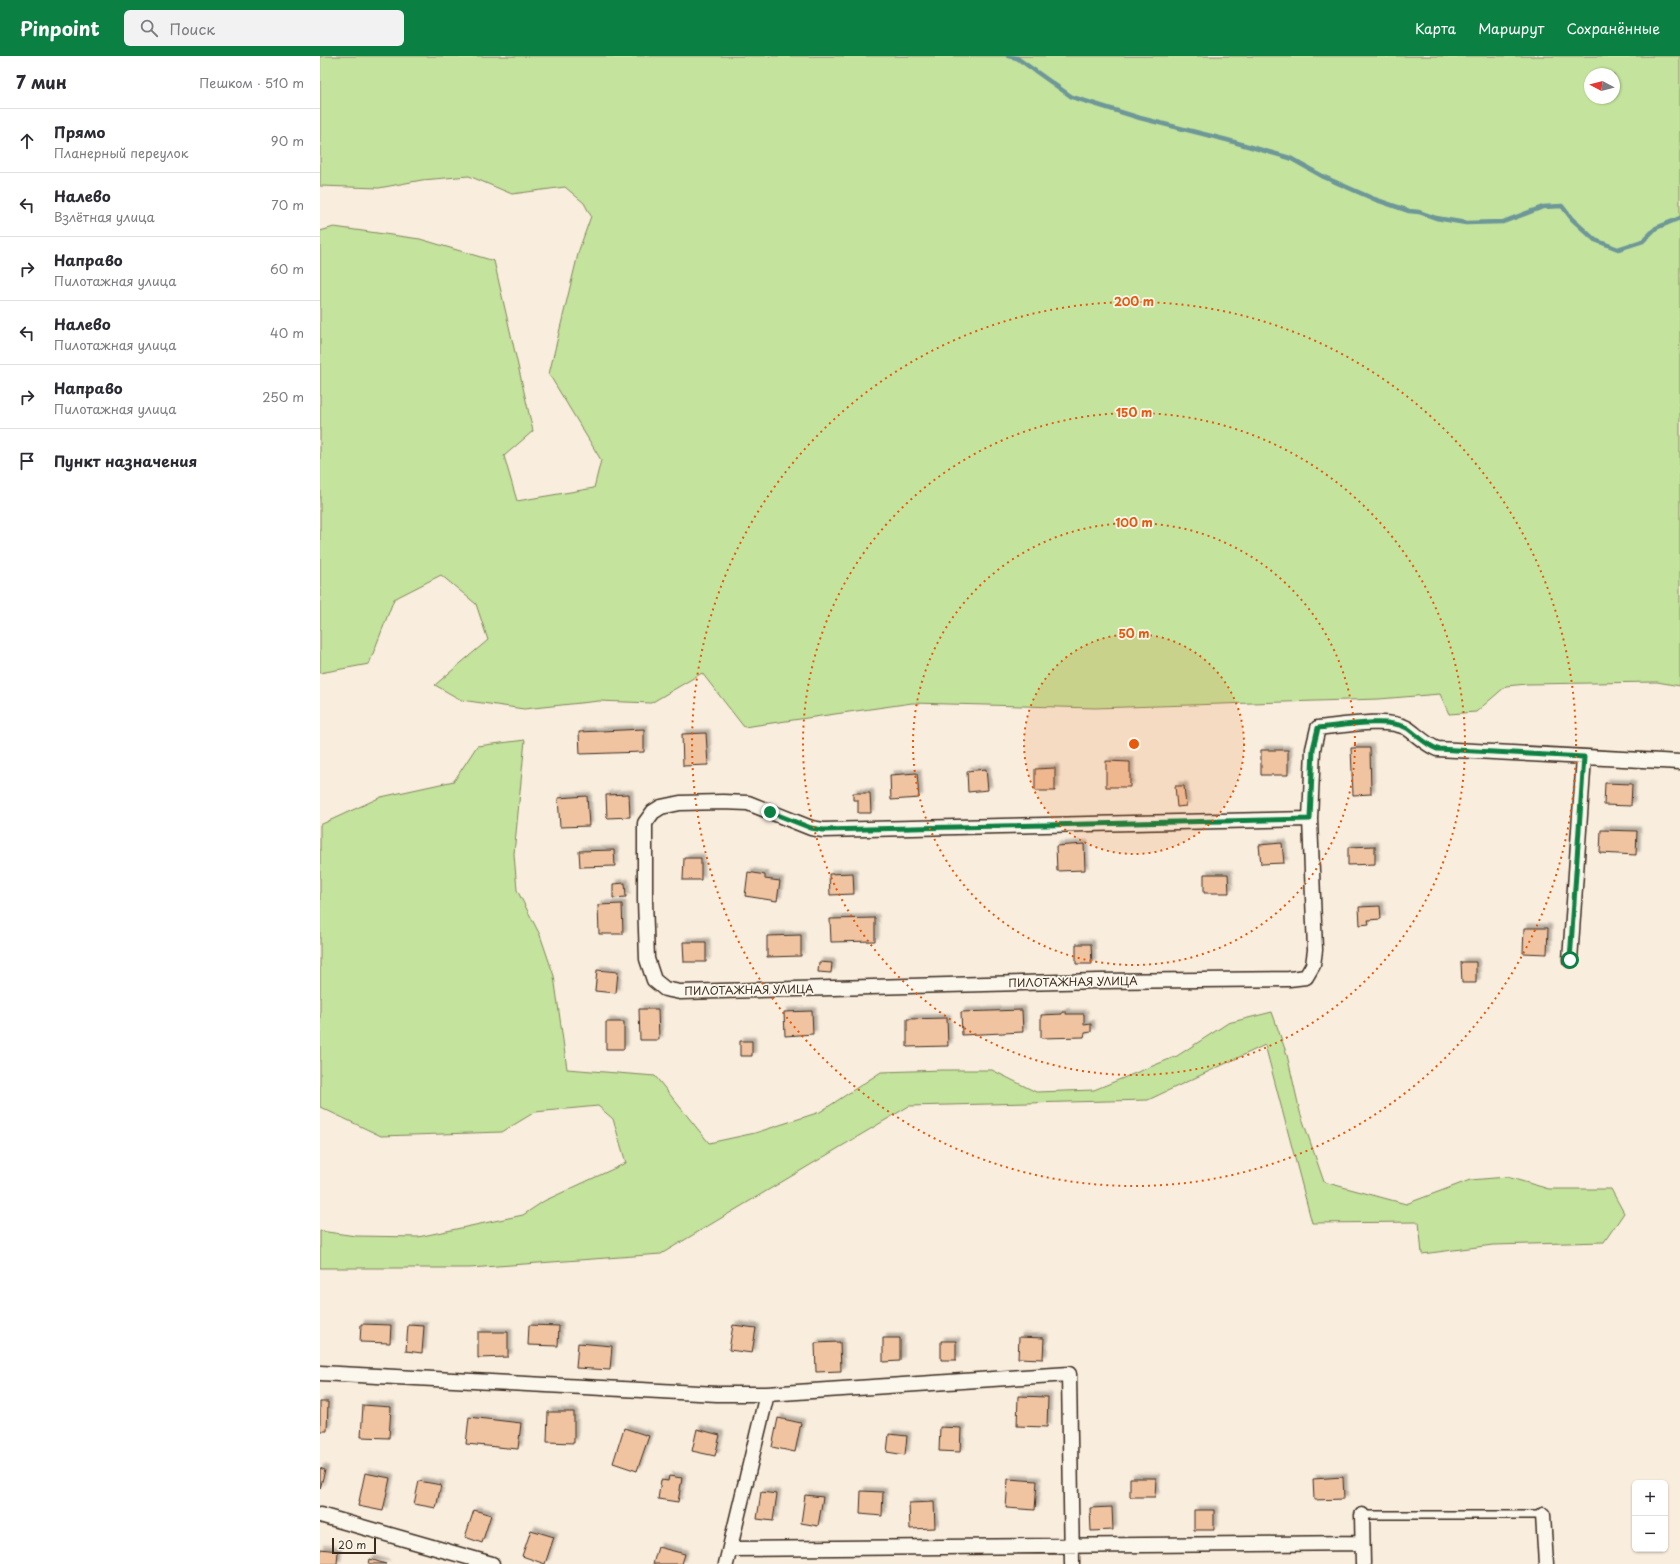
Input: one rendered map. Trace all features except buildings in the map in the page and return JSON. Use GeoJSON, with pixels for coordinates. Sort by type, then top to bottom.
{"type":"FeatureCollection","features":[{"type":"Feature","properties":{"kind":"street","name":"ПИЛОТАЖНАЯ УЛИЦА"},"geometry":{"type":"LineString","coordinates":[[1310,819],[823,830],[811,828],[748,803],[680,803],[661,807],[653,812],[645,823],[647,959],[654,980],[665,989],[680,992],[1099,981],[1289,979],[1306,976],[1314,965],[1315,950],[1310,819],[1313,749],[1318,728],[1369,723],[1396,724],[1406,728],[1437,749],[1584,757]]}},
{"type":"Feature","properties":{"kind":"street"},"geometry":{"type":"LineString","coordinates":[[1570,960],[1584,757],[1680,762]]}},
{"type":"Feature","properties":{"kind":"street"},"geometry":{"type":"LineString","coordinates":[[320,1373],[717,1394],[768,1394],[1069,1374],[1073,1546],[1072,1564]]}},
{"type":"Feature","properties":{"kind":"street"},"geometry":{"type":"LineString","coordinates":[[726,1564],[768,1394]]}},
{"type":"Feature","properties":{"kind":"street"},"geometry":{"type":"LineString","coordinates":[[1362,1514],[1363,1564]]}},
{"type":"Feature","properties":{"kind":"street"},"geometry":{"type":"LineString","coordinates":[[320,1515],[492,1564]]}},
{"type":"Feature","properties":{"kind":"street"},"geometry":{"type":"LineString","coordinates":[[1543,1515],[1546,1564]]}},
{"type":"Feature","properties":{"kind":"street"},"geometry":{"type":"LineString","coordinates":[[730,1549],[1362,1543]]}},
{"type":"Feature","properties":{"kind":"lane"},"geometry":{"type":"LineString","coordinates":[[1362,1514],[1543,1515]]}},
{"type":"Feature","properties":{"kind":"green space"},"geometry":{"type":"Polygon","coordinates":[[[320,56],[1680,56],[1680,686],[1657,682],[1527,684],[1506,686],[1476,712],[1449,714],[1440,694],[1379,699],[1095,708],[912,703],[744,727],[702,673],[651,703],[599,701],[524,709],[461,700],[435,685],[488,640],[476,604],[441,575],[394,599],[369,664],[320,673],[320,231],[334,227],[420,239],[494,261],[533,431],[504,456],[517,501],[594,488],[601,460],[549,374],[579,250],[591,216],[584,203],[565,187],[512,194],[469,176],[422,180],[379,188],[320,186],[320,56]]]}},
{"type":"Feature","properties":{"kind":"green space"},"geometry":{"type":"Polygon","coordinates":[[[525,740],[514,854],[517,890],[540,935],[554,976],[567,1069],[655,1076],[709,1143],[755,1133],[820,1112],[881,1072],[992,1070],[1036,1092],[1094,1090],[1177,1056],[1228,1023],[1272,1012],[1287,1055],[1300,1112],[1324,1182],[1406,1204],[1470,1180],[1507,1177],[1549,1189],[1611,1189],[1624,1213],[1604,1242],[1493,1245],[1422,1254],[1419,1222],[1312,1223],[1265,1045],[1148,1100],[909,1106],[661,1254],[470,1268],[320,1268],[320,1231],[356,1236],[418,1237],[523,1215],[544,1201],[626,1163],[613,1119],[598,1106],[535,1112],[502,1132],[381,1136],[320,1107],[320,825],[381,797],[454,781],[477,746],[525,740]]]}},
{"type":"Feature","properties":{"kind":"waterway"},"geometry":{"type":"LineString","coordinates":[[1008,56],[1017,58],[1072,97],[1140,118],[1290,158],[1324,177],[1374,199],[1409,211],[1419,212],[1436,218],[1466,223],[1503,222],[1543,207],[1562,206],[1572,219],[1595,240],[1618,249],[1643,241],[1656,228],[1680,218]]}},
{"type":"Feature","properties":{"kind":"route"},"geometry":{"type":"LineString","coordinates":[[770,812],[811,828],[823,830],[1310,819],[1313,749],[1318,728],[1369,723],[1396,724],[1406,728],[1415,736],[1437,749],[1584,757],[1570,960]]}}]}
